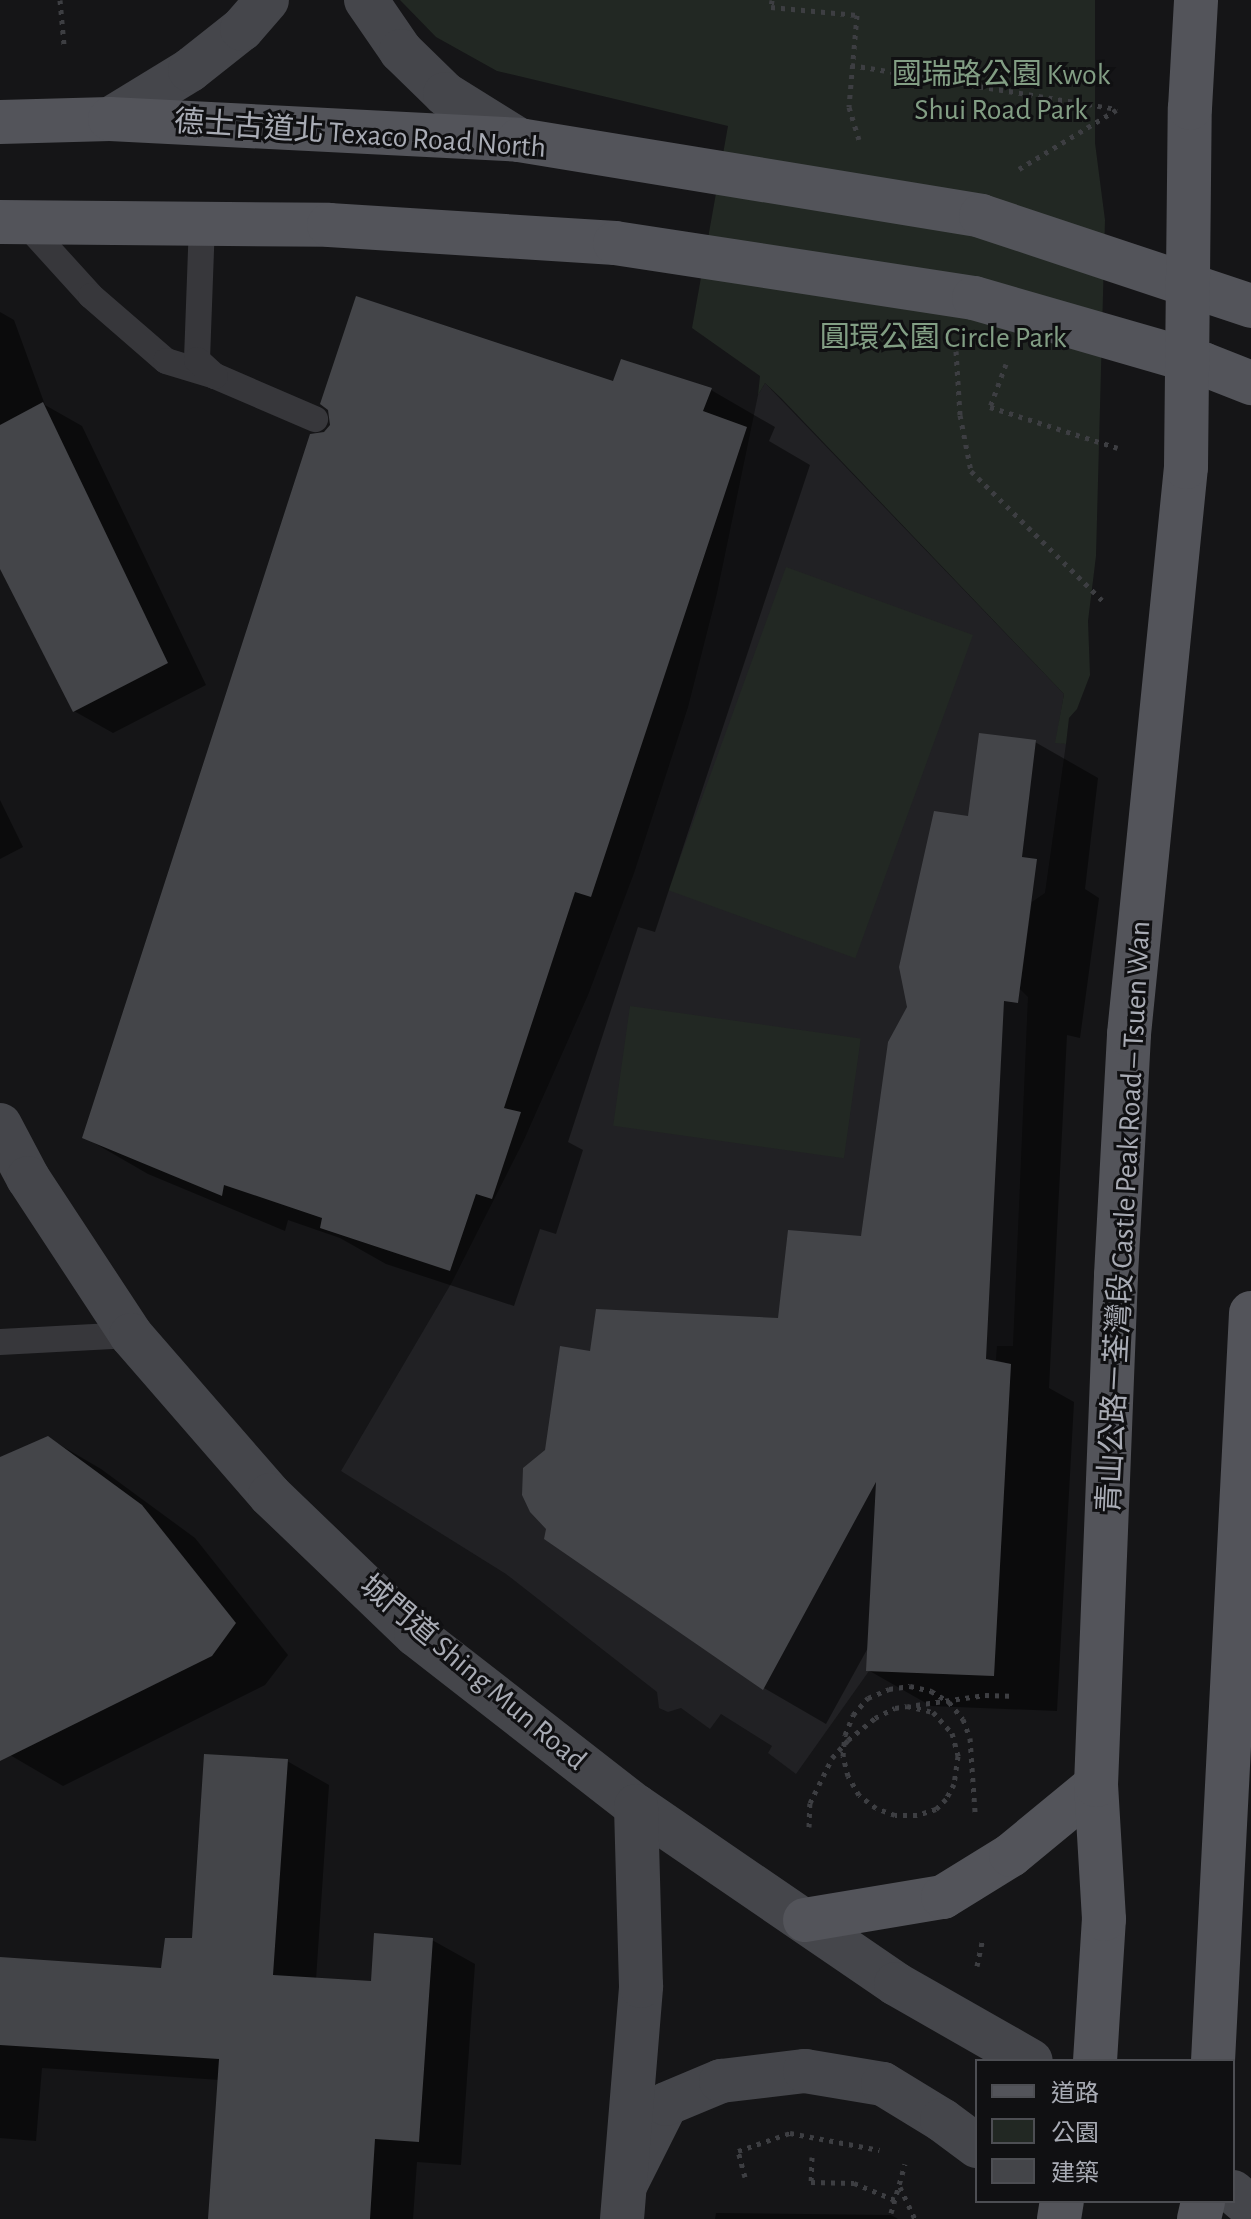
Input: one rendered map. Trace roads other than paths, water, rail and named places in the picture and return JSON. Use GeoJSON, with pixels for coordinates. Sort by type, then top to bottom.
{"type":"FeatureCollection","features":[{"type":"Feature","properties":{"kind":"main road"},"geometry":{"type":"LineString","coordinates":[[110,119],[190,70],[242,29],[267,0]]}},
{"type":"Feature","properties":{"kind":"main road"},"geometry":{"type":"LineString","coordinates":[[366,0],[401,51],[445,94],[519,140]]}},
{"type":"Feature","properties":{"kind":"main road","name":"青山公路－荃灣段 Castle Peak Road – Tsuen Wan"},"geometry":{"type":"LineString","coordinates":[[1095,2059],[1104,1919],[1096,1785],[1129,1034],[1186,467],[1190,108],[1196,0]]}},
{"type":"Feature","properties":{"kind":"main road","name":"德士古道北 Texaco Road North"},"geometry":{"type":"LineString","coordinates":[[0,122],[110,119],[519,140],[981,216],[1251,306]]}},
{"type":"Feature","properties":{"kind":"main road"},"geometry":{"type":"LineString","coordinates":[[12,222],[329,225],[615,243],[711,255],[974,298],[1203,364],[1251,383]]}},
{"type":"Feature","properties":{"kind":"main road","name":"城門道 Shing Mun Road"},"geometry":{"type":"LineString","coordinates":[[0,1125],[28,1178],[131,1335],[270,1495],[416,1635],[636,1806],[896,1984],[1027,2059]]}},
{"type":"Feature","properties":{"kind":"main road"},"geometry":{"type":"LineString","coordinates":[[1213,2059],[1251,1313]]}},
{"type":"Feature","properties":{"kind":"main road"},"geometry":{"type":"LineString","coordinates":[[805,1920],[943,1897],[1011,1855],[1096,1785]]}},
{"type":"Feature","properties":{"kind":"main road"},"geometry":{"type":"LineString","coordinates":[[624,2201],[641,1986],[636,1806]]}},
{"type":"Feature","properties":{"kind":"main road"},"geometry":{"type":"LineString","coordinates":[[624,2201],[666,2104],[721,2081],[805,2071],[883,2084],[975,2145]]}},
{"type":"Feature","properties":{"kind":"main road"},"geometry":{"type":"LineString","coordinates":[[1235,2194],[1251,2207]]}},
{"type":"Feature","properties":{"kind":"lane"},"geometry":{"type":"LineString","coordinates":[[12,222],[69,268],[91,296],[166,361],[215,376],[315,419]]}},
{"type":"Feature","properties":{"kind":"lane"},"geometry":{"type":"LineString","coordinates":[[202,223],[197,360],[215,376]]}},
{"type":"Feature","properties":{"kind":"lane"},"geometry":{"type":"LineString","coordinates":[[0,1342],[131,1335]]}},
{"type":"Feature","properties":{"kind":"park label","name":"國瑞路公園 Kwok Shui Road Park"},"geometry":{"type":"Point","coordinates":[1001,92]}},
{"type":"Feature","properties":{"kind":"park label","name":"圓環公園 Circle Park"},"geometry":{"type":"Point","coordinates":[943,338]}}]}
